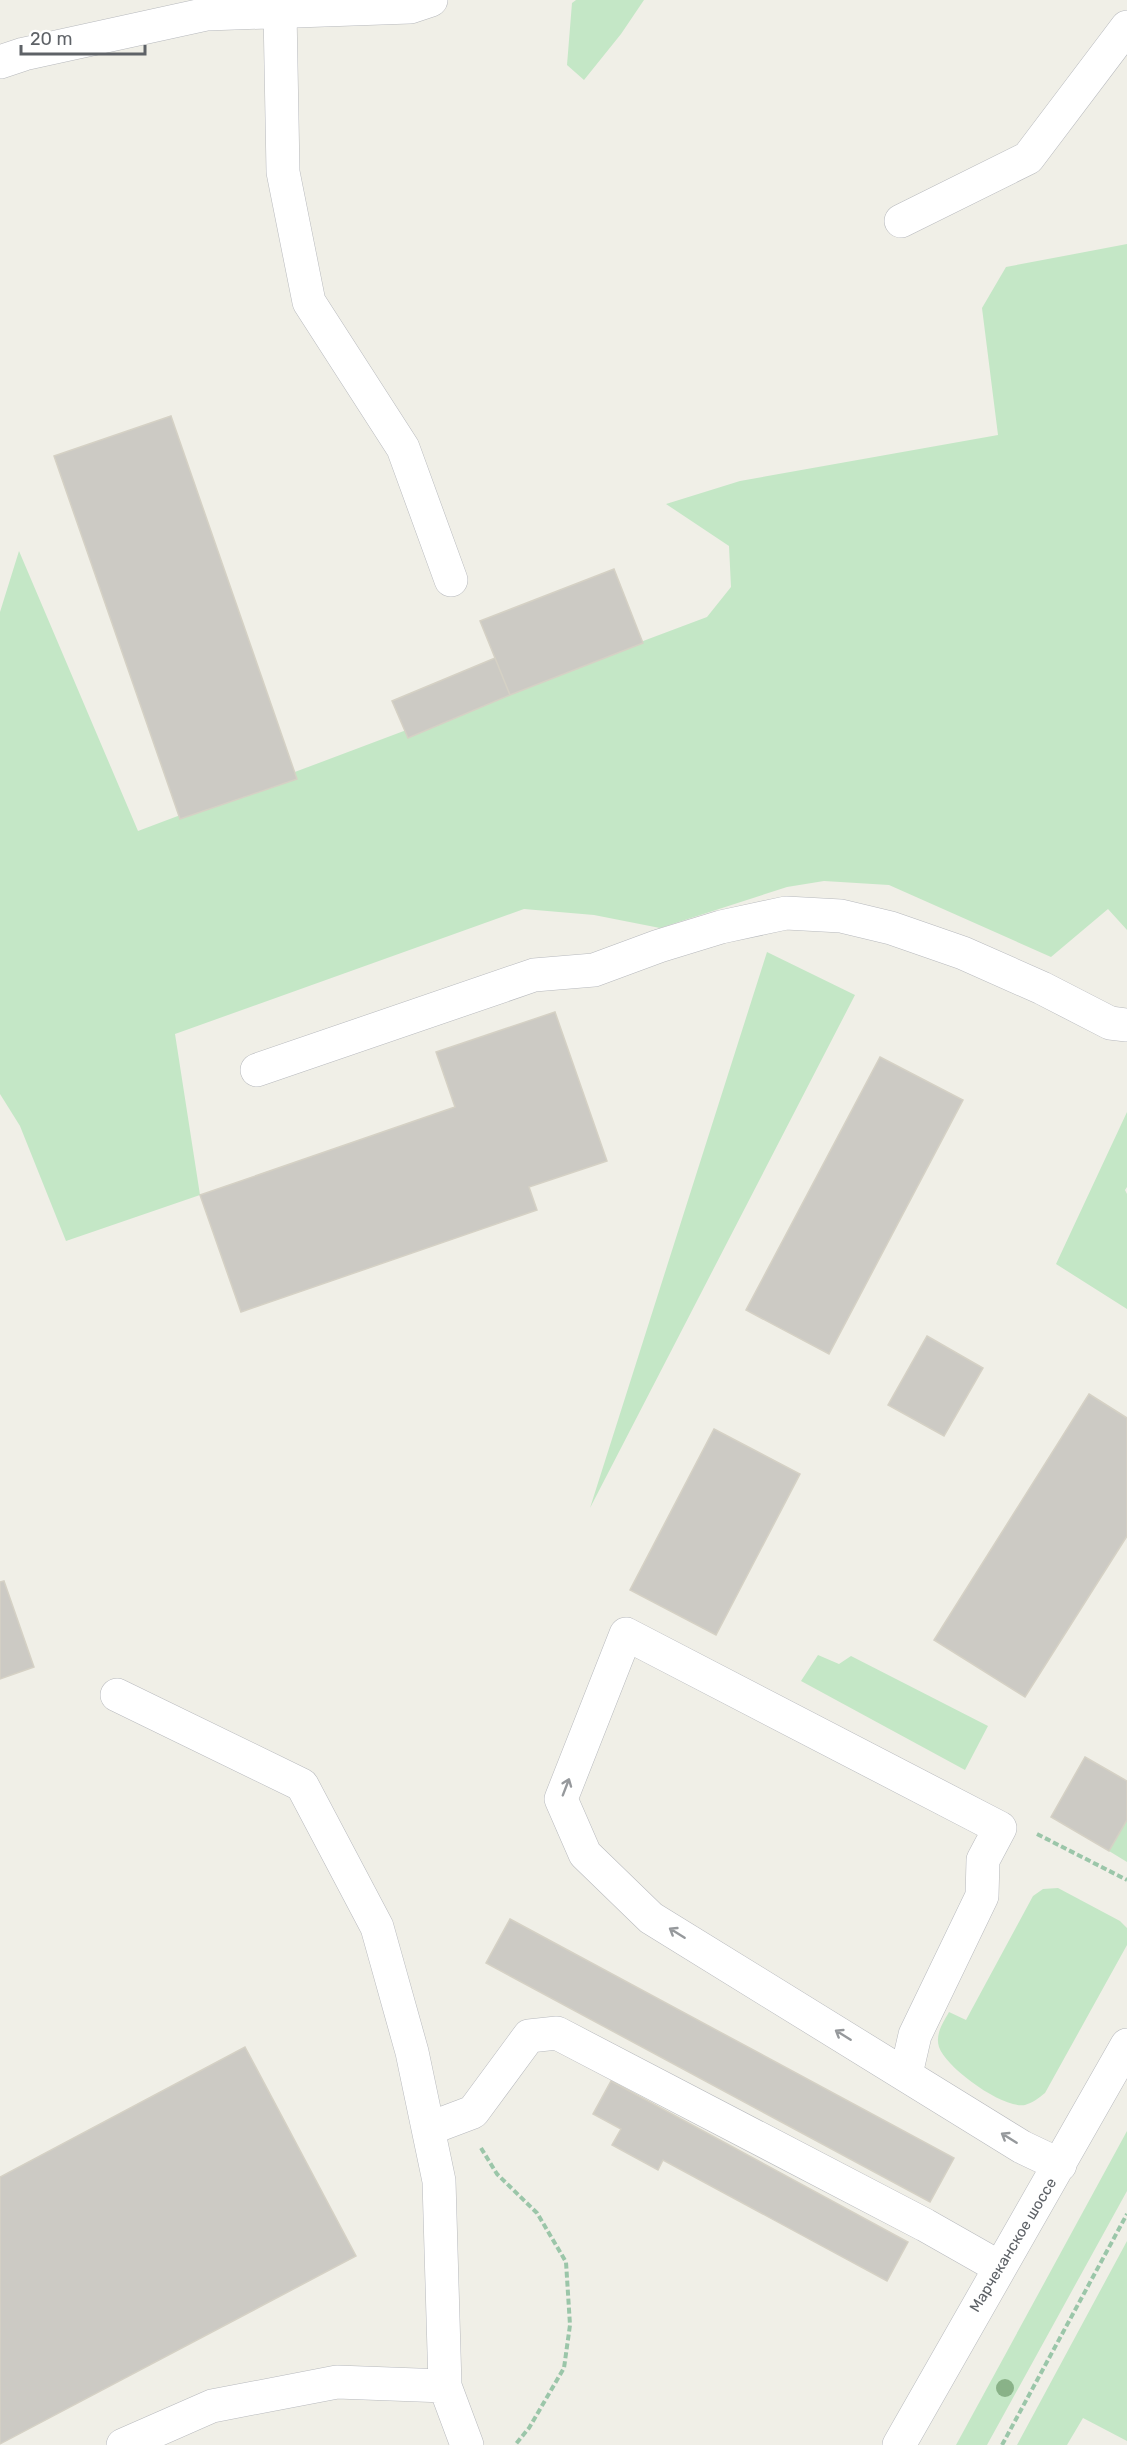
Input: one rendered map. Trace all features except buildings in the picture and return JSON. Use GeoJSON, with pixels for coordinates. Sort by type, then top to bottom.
{"type":"FeatureCollection","features":[{"type":"Feature","properties":{"kind":"street"},"geometry":{"type":"LineString","coordinates":[[0,62],[24,54],[207,14],[410,7],[431,0]]}},
{"type":"Feature","properties":{"kind":"street"},"geometry":{"type":"LineString","coordinates":[[280,11],[283,172],[309,302],[403,448],[451,580]]}},
{"type":"Feature","properties":{"kind":"street"},"geometry":{"type":"LineString","coordinates":[[901,220],[1028,158],[1127,27]]}},
{"type":"Feature","properties":{"kind":"street"},"geometry":{"type":"LineString","coordinates":[[257,1070],[534,975],[594,970],[721,927],[786,913],[841,916],[891,928],[963,953],[1042,988],[1110,1023],[1127,1025]]}},
{"type":"Feature","properties":{"kind":"street"},"geometry":{"type":"LineString","coordinates":[[906,2074],[915,2035],[982,1896],[983,1860],[1000,1828],[626,1634],[561,1799],[585,1854],[651,1918],[1022,2147],[1060,2165]]}},
{"type":"Feature","properties":{"kind":"street"},"geometry":{"type":"LineString","coordinates":[[117,1695],[302,1785],[376,1927],[412,2052],[439,2181],[445,2386],[467,2445]]}},
{"type":"Feature","properties":{"kind":"street"},"geometry":{"type":"LineString","coordinates":[[428,2129],[473,2112],[530,2036],[557,2033],[925,2224],[999,2267]]}},
{"type":"Feature","properties":{"kind":"street","name":"Марчеканское шоссе"},"geometry":{"type":"LineString","coordinates":[[899,2445],[1127,2045]]}},
{"type":"Feature","properties":{"kind":"street"},"geometry":{"type":"LineString","coordinates":[[123,2445],[212,2406],[337,2382],[445,2386]]}},
{"type":"Feature","properties":{"kind":"path"},"geometry":{"type":"LineString","coordinates":[[1036,1833],[1127,1880]]}},
{"type":"Feature","properties":{"kind":"path"},"geometry":{"type":"LineString","coordinates":[[473,2112],[481,2148],[497,2174],[537,2213],[566,2262],[570,2325],[564,2368],[529,2428],[515,2445]]}},
{"type":"Feature","properties":{"kind":"path"},"geometry":{"type":"LineString","coordinates":[[1002,2445],[1127,2214]]}},
{"type":"Feature","properties":{"kind":"green space"},"geometry":{"type":"Polygon","coordinates":[[[576,0],[644,0],[621,34],[584,80],[567,65],[572,3],[576,0]]]}},
{"type":"Feature","properties":{"kind":"green space"},"geometry":{"type":"Polygon","coordinates":[[[1127,244],[1127,930],[1108,909],[1051,957],[889,885],[824,881],[787,887],[660,928],[594,915],[524,909],[175,1034],[200,1195],[66,1241],[20,1126],[0,1094],[0,612],[19,551],[138,831],[707,617],[731,587],[729,546],[666,504],[740,481],[998,435],[982,308],[1006,267],[1127,244]]]}},
{"type":"Feature","properties":{"kind":"green space"},"geometry":{"type":"Polygon","coordinates":[[[767,952],[855,995],[590,1508],[767,952]]]}},
{"type":"Feature","properties":{"kind":"green space"},"geometry":{"type":"Polygon","coordinates":[[[1127,1112],[1127,1187],[1125,1190],[1127,1194],[1127,1309],[1056,1264],[1127,1112]]]}},
{"type":"Feature","properties":{"kind":"green space"},"geometry":{"type":"Polygon","coordinates":[[[818,1655],[839,1664],[851,1656],[988,1726],[965,1770],[801,1681],[818,1655]]]}},
{"type":"Feature","properties":{"kind":"green space"},"geometry":{"type":"Polygon","coordinates":[[[1127,1819],[1127,1862],[1109,1851],[1127,1819]]]}},
{"type":"Feature","properties":{"kind":"green space"},"geometry":{"type":"Polygon","coordinates":[[[1058,1888],[1120,1921],[1127,1928],[1127,1945],[1045,2093],[1028,2104],[1015,2105],[990,2094],[963,2076],[944,2056],[939,2047],[939,2033],[949,2012],[966,2020],[1033,1896],[1043,1889],[1058,1888]]]}},
{"type":"Feature","properties":{"kind":"green space"},"geometry":{"type":"Polygon","coordinates":[[[1127,2131],[1127,2191],[987,2445],[956,2445],[1127,2131]]]}},
{"type":"Feature","properties":{"kind":"green space"},"geometry":{"type":"Polygon","coordinates":[[[1127,2241],[1127,2441],[1083,2418],[1067,2445],[1017,2445],[1127,2241]]]}}]}
